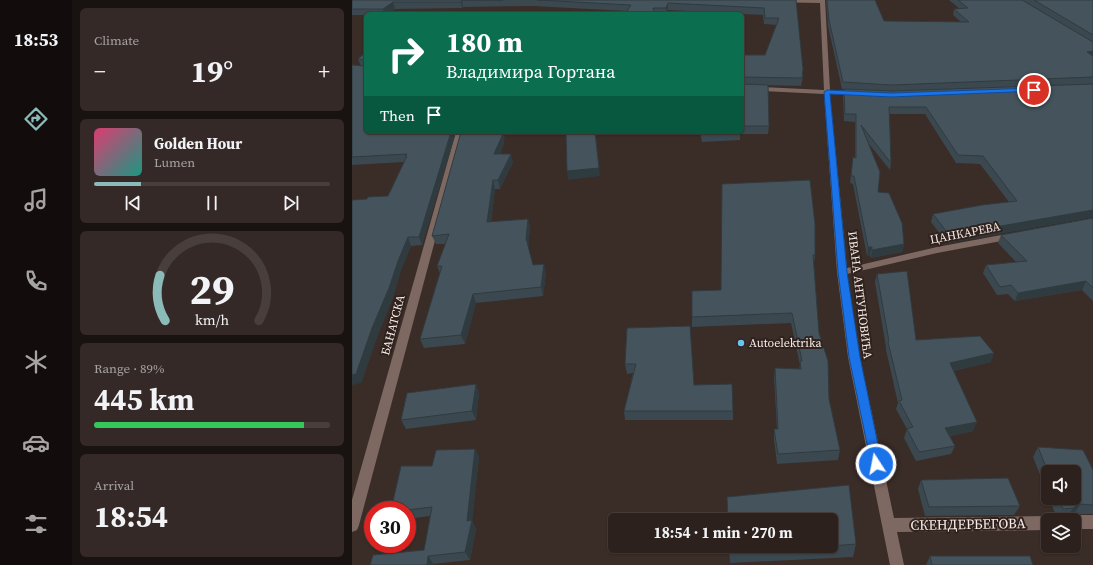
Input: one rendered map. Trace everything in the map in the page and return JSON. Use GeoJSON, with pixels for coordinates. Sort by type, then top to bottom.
{"type":"FeatureCollection","features":[{"type":"Feature","properties":{"kind":"street"},"geometry":{"type":"LineString","coordinates":[[761,0],[822,1]]}},
{"type":"Feature","properties":{"kind":"street","name":"ИВАНА АНТУНОВИЋА"},"geometry":{"type":"LineString","coordinates":[[822,1],[827,92],[842,272],[854,357],[897,565]]}},
{"type":"Feature","properties":{"kind":"street"},"geometry":{"type":"LineString","coordinates":[[744,88],[859,94]]}},
{"type":"Feature","properties":{"kind":"street","name":"БАНАТСКА"},"geometry":{"type":"LineString","coordinates":[[352,526],[459,134]]}},
{"type":"Feature","properties":{"kind":"street","name":"ЦАНКАРЕВА"},"geometry":{"type":"LineString","coordinates":[[842,272],[938,250],[1023,234]]}},
{"type":"Feature","properties":{"kind":"street"},"geometry":{"type":"LineString","coordinates":[[1081,522],[1093,522]]}},
{"type":"Feature","properties":{"kind":"street","name":"СКЕНДЕРБЕГОВА"},"geometry":{"type":"LineString","coordinates":[[888,525],[1041,523]]}},
{"type":"Feature","properties":{"kind":"building"},"geometry":{"type":"Polygon","coordinates":[[[352,0],[462,0],[461,2],[393,2],[383,9],[352,9],[352,0]]]}},
{"type":"Feature","properties":{"kind":"building"},"geometry":{"type":"Polygon","coordinates":[[[537,0],[796,0],[803,69],[802,78],[744,77],[744,55],[765,55],[779,18],[765,18],[764,8],[668,3],[666,8],[653,8],[654,12],[626,12],[631,5],[537,0]]]}},
{"type":"Feature","properties":{"kind":"building"},"geometry":{"type":"Polygon","coordinates":[[[827,0],[875,0],[884,21],[969,22],[954,9],[968,8],[958,0],[1022,0],[1093,42],[1093,51],[1087,52],[1093,56],[1093,77],[892,85],[843,82],[829,20],[827,0]]]}},
{"type":"Feature","properties":{"kind":"building"},"geometry":{"type":"Polygon","coordinates":[[[1034,0],[1093,0],[1093,35],[1034,0]]]}},
{"type":"Feature","properties":{"kind":"building"},"geometry":{"type":"Polygon","coordinates":[[[364,54],[364,60],[358,59],[364,54]]]}},
{"type":"Feature","properties":{"kind":"building"},"geometry":{"type":"Polygon","coordinates":[[[352,65],[364,66],[364,134],[450,134],[419,237],[408,237],[372,328],[356,374],[352,375],[352,200],[367,199],[368,197],[388,196],[407,154],[352,157],[352,65]]]}},
{"type":"Feature","properties":{"kind":"building"},"geometry":{"type":"Polygon","coordinates":[[[744,84],[768,85],[769,126],[744,126],[744,84]]]}},
{"type":"Feature","properties":{"kind":"building"},"geometry":{"type":"Polygon","coordinates":[[[1093,84],[1093,210],[949,235],[933,214],[982,205],[1017,201],[983,156],[958,155],[926,107],[889,107],[891,163],[861,125],[880,172],[878,192],[889,193],[902,223],[904,244],[872,250],[872,247],[868,247],[854,176],[851,176],[853,157],[856,158],[856,114],[845,114],[844,89],[892,91],[1093,84]]]}},
{"type":"Feature","properties":{"kind":"building"},"geometry":{"type":"Polygon","coordinates":[[[460,134],[502,134],[494,154],[511,154],[498,180],[493,180],[487,222],[528,219],[526,238],[533,265],[544,264],[541,287],[473,294],[461,335],[420,339],[442,266],[437,266],[449,234],[432,236],[460,134]]]}},
{"type":"Feature","properties":{"kind":"building"},"geometry":{"type":"Polygon","coordinates":[[[566,134],[595,134],[599,168],[567,171],[566,134]]]}},
{"type":"Feature","properties":{"kind":"building"},"geometry":{"type":"Polygon","coordinates":[[[810,180],[815,224],[815,255],[813,255],[819,333],[828,361],[829,399],[840,450],[778,454],[774,429],[778,429],[775,368],[801,369],[800,361],[802,361],[792,313],[692,317],[692,291],[721,290],[722,184],[810,180]]]}},
{"type":"Feature","properties":{"kind":"building"},"geometry":{"type":"Polygon","coordinates":[[[1093,218],[1093,288],[1086,281],[1018,293],[1011,285],[1000,287],[986,265],[1027,261],[1001,235],[1093,218]]]}},
{"type":"Feature","properties":{"kind":"building"},"geometry":{"type":"Polygon","coordinates":[[[907,271],[916,340],[980,336],[994,353],[950,363],[977,422],[945,428],[955,446],[919,452],[907,429],[913,427],[899,401],[902,400],[888,342],[877,274],[907,271]]]}},
{"type":"Feature","properties":{"kind":"building"},"geometry":{"type":"Polygon","coordinates":[[[690,326],[694,385],[732,384],[733,411],[624,411],[636,364],[625,364],[627,328],[690,326]]]}},
{"type":"Feature","properties":{"kind":"building"},"geometry":{"type":"Polygon","coordinates":[[[476,384],[472,411],[401,420],[407,393],[476,384]]]}},
{"type":"Feature","properties":{"kind":"building"},"geometry":{"type":"Polygon","coordinates":[[[1038,447],[1083,450],[1093,470],[1093,505],[1081,504],[1081,465],[1045,465],[1038,447]]]}},
{"type":"Feature","properties":{"kind":"building"},"geometry":{"type":"Polygon","coordinates":[[[475,449],[467,521],[472,520],[465,552],[428,556],[427,565],[370,565],[373,555],[416,553],[416,551],[424,550],[432,507],[416,509],[416,501],[393,501],[401,466],[432,466],[436,450],[475,449]]]}},
{"type":"Feature","properties":{"kind":"building"},"geometry":{"type":"Polygon","coordinates":[[[1008,478],[1020,506],[929,507],[921,480],[1008,478]]]}},
{"type":"Feature","properties":{"kind":"building"},"geometry":{"type":"Polygon","coordinates":[[[849,485],[856,544],[838,545],[838,513],[728,513],[727,497],[849,485]]]}},
{"type":"Feature","properties":{"kind":"building"},"geometry":{"type":"Polygon","coordinates":[[[1062,505],[1078,505],[1073,508],[1063,509],[1062,505]]]}},
{"type":"Feature","properties":{"kind":"building"},"geometry":{"type":"Polygon","coordinates":[[[930,556],[1030,556],[1033,565],[932,565],[930,556]]]}},
{"type":"Feature","properties":{"kind":"place","name":"Autoelektrika"},"geometry":{"type":"Point","coordinates":[741,343]}},
{"type":"Feature","properties":{"kind":"route"},"geometry":{"type":"LineString","coordinates":[[876,464],[854,357],[842,272],[827,92],[891,95],[1034,90]]}}]}
